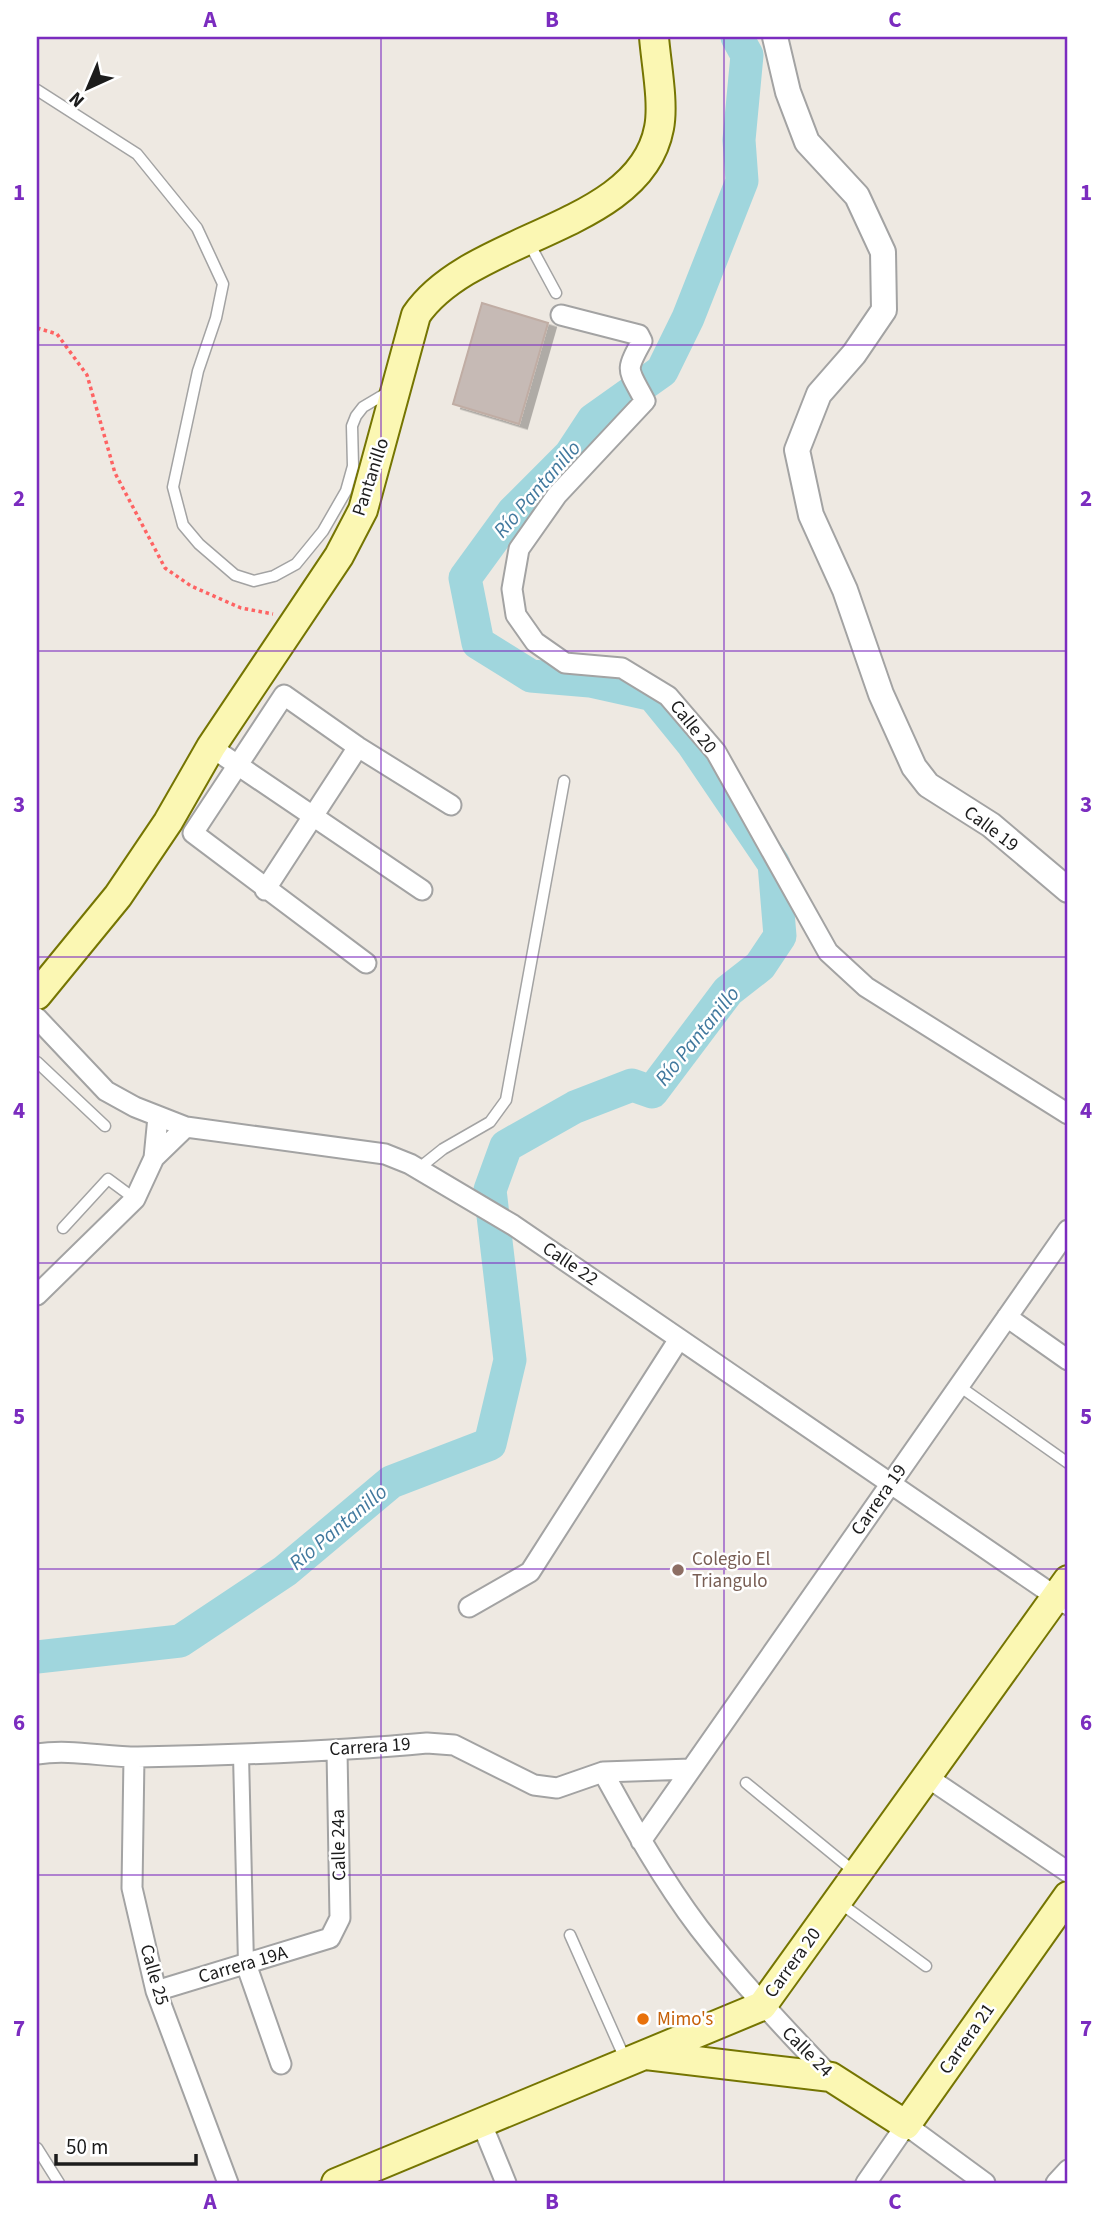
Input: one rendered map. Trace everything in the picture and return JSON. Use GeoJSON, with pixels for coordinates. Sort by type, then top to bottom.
{"type":"FeatureCollection","features":[{"type":"Feature","properties":{"kind":"main road","name":"Pantanillo"},"geometry":{"type":"LineString","coordinates":[[37,995],[118,896],[168,822],[211,747],[339,556],[363,510],[399,387],[416,315],[425,301],[456,277],[604,202],[631,181],[652,153],[660,125],[654,37]]}},
{"type":"Feature","properties":{"kind":"main road","name":"Carrera 20"},"geometry":{"type":"LineString","coordinates":[[336,2183],[762,2006],[926,1777],[1064,1594]]}},
{"type":"Feature","properties":{"kind":"main road","name":"Carrera 21"},"geometry":{"type":"LineString","coordinates":[[906,2125],[1068,1896]]}},
{"type":"Feature","properties":{"kind":"main road"},"geometry":{"type":"LineString","coordinates":[[635,2058],[831,2077]]}},
{"type":"Feature","properties":{"kind":"main road","name":"Calle 24"},"geometry":{"type":"LineString","coordinates":[[831,2077],[906,2125]]}},
{"type":"Feature","properties":{"kind":"street","name":"Calle 19"},"geometry":{"type":"LineString","coordinates":[[775,37],[788,92],[807,142],[857,196],[883,252],[884,310],[854,354],[819,394],[797,450],[811,515],[845,590],[881,694],[914,767],[928,785],[991,825],[1068,890]]}},
{"type":"Feature","properties":{"kind":"street","name":"Calle 20"},"geometry":{"type":"LineString","coordinates":[[561,315],[639,335],[642,341],[629,360],[629,369],[645,401],[557,495],[519,549],[512,589],[516,615],[535,642],[565,663],[622,668],[668,696],[716,752],[828,952],[866,987],[1068,1114]]}},
{"type":"Feature","properties":{"kind":"street"},"geometry":{"type":"LineString","coordinates":[[366,963],[265,890],[193,833],[284,695],[358,747],[451,805]]}},
{"type":"Feature","properties":{"kind":"street"},"geometry":{"type":"LineString","coordinates":[[211,747],[422,890]]}},
{"type":"Feature","properties":{"kind":"street"},"geometry":{"type":"LineString","coordinates":[[265,890],[358,747]]}},
{"type":"Feature","properties":{"kind":"street","name":"Calle 22"},"geometry":{"type":"LineString","coordinates":[[37,1018],[106,1091],[158,1116],[186,1127],[385,1154],[418,1169],[513,1225],[891,1483],[1064,1594]]}},
{"type":"Feature","properties":{"kind":"street"},"geometry":{"type":"LineString","coordinates":[[37,1295],[135,1199],[154,1158],[158,1116]]}},
{"type":"Feature","properties":{"kind":"street"},"geometry":{"type":"LineString","coordinates":[[154,1158],[186,1127]]}},
{"type":"Feature","properties":{"kind":"street","name":"Carrera 19"},"geometry":{"type":"LineString","coordinates":[[641,1840],[1068,1230]]}},
{"type":"Feature","properties":{"kind":"street"},"geometry":{"type":"LineString","coordinates":[[1007,1317],[1068,1360]]}},
{"type":"Feature","properties":{"kind":"street"},"geometry":{"type":"LineString","coordinates":[[469,1607],[530,1572],[679,1339]]}},
{"type":"Feature","properties":{"kind":"street","name":"Carrera 19"},"geometry":{"type":"LineString","coordinates":[[37,1754],[54,1751],[134,1757],[242,1755],[337,1751],[427,1743],[454,1745],[534,1785],[557,1788],[603,1772],[691,1769]]}},
{"type":"Feature","properties":{"kind":"street","name":"Calle 24a"},"geometry":{"type":"LineString","coordinates":[[330,1938],[340,1918],[337,1751]]}},
{"type":"Feature","properties":{"kind":"street"},"geometry":{"type":"LineString","coordinates":[[242,1755],[246,1964],[281,2064]]}},
{"type":"Feature","properties":{"kind":"street","name":"Calle 25"},"geometry":{"type":"LineString","coordinates":[[134,1757],[132,1888],[156,1991],[228,2183]]}},
{"type":"Feature","properties":{"kind":"street","name":"Calle 24"},"geometry":{"type":"LineString","coordinates":[[603,1772],[641,1840],[698,1926],[762,2006],[831,2077]]}},
{"type":"Feature","properties":{"kind":"street"},"geometry":{"type":"LineString","coordinates":[[926,1777],[1068,1872]]}},
{"type":"Feature","properties":{"kind":"street","name":"Carrera 19A"},"geometry":{"type":"LineString","coordinates":[[156,1991],[330,1938]]}},
{"type":"Feature","properties":{"kind":"street"},"geometry":{"type":"LineString","coordinates":[[481,2122],[506,2183]]}},
{"type":"Feature","properties":{"kind":"street","name":"Calle 24"},"geometry":{"type":"LineString","coordinates":[[906,2125],[985,2183]]}},
{"type":"Feature","properties":{"kind":"street","name":"Carrera 21"},"geometry":{"type":"LineString","coordinates":[[866,2183],[906,2125]]}},
{"type":"Feature","properties":{"kind":"street"},"geometry":{"type":"LineString","coordinates":[[1056,2183],[1068,2170]]}},
{"type":"Feature","properties":{"kind":"lane"},"geometry":{"type":"LineString","coordinates":[[37,90],[137,154],[197,228],[213,257],[223,284],[216,318],[198,371],[173,487],[184,525],[199,544],[235,575],[254,581],[274,576],[296,564],[323,531],[345,491],[353,466],[352,426],[356,416],[363,407],[399,387]]}},
{"type":"Feature","properties":{"kind":"lane"},"geometry":{"type":"LineString","coordinates":[[527,239],[556,293]]}},
{"type":"Feature","properties":{"kind":"lane"},"geometry":{"type":"LineString","coordinates":[[418,1169],[443,1149],[490,1122],[506,1100],[564,781]]}},
{"type":"Feature","properties":{"kind":"lane"},"geometry":{"type":"LineString","coordinates":[[37,1062],[105,1126]]}},
{"type":"Feature","properties":{"kind":"lane"},"geometry":{"type":"LineString","coordinates":[[63,1228],[107,1179],[135,1199]]}},
{"type":"Feature","properties":{"kind":"lane"},"geometry":{"type":"LineString","coordinates":[[959,1386],[1068,1463]]}},
{"type":"Feature","properties":{"kind":"lane"},"geometry":{"type":"LineString","coordinates":[[746,1783],[856,1874]]}},
{"type":"Feature","properties":{"kind":"lane"},"geometry":{"type":"LineString","coordinates":[[837,1901],[926,1966]]}},
{"type":"Feature","properties":{"kind":"lane"},"geometry":{"type":"LineString","coordinates":[[570,1934],[635,2058]]}},
{"type":"Feature","properties":{"kind":"lane"},"geometry":{"type":"LineString","coordinates":[[37,2148],[59,2183]]}},
{"type":"Feature","properties":{"kind":"path"},"geometry":{"type":"LineString","coordinates":[[37,328],[57,334],[87,374],[115,474],[165,568],[191,586],[241,608],[296,619]]}},
{"type":"Feature","properties":{"kind":"building"},"geometry":{"type":"Polygon","coordinates":[[[482,303],[548,323],[519,424],[453,404],[482,303]]]}},
{"type":"Feature","properties":{"kind":"waterway","name":"Río Pantanillo"},"geometry":{"type":"LineString","coordinates":[[37,1657],[180,1641],[285,1571],[391,1482],[490,1444],[510,1360],[490,1190],[506,1146],[575,1107],[632,1085],[652,1092],[728,991],[760,966],[780,936],[774,864],[692,743],[653,695],[590,681],[531,676],[478,643],[465,578],[513,512],[570,455],[593,420],[662,371],[688,318],[742,181],[739,140],[747,55],[737,37]]}},
{"type":"Feature","properties":{"kind":"place","name":"Colegio El Triangulo"},"geometry":{"type":"Point","coordinates":[678,1570]}},
{"type":"Feature","properties":{"kind":"place","name":"Mimo's"},"geometry":{"type":"Point","coordinates":[643,2019]}}]}
